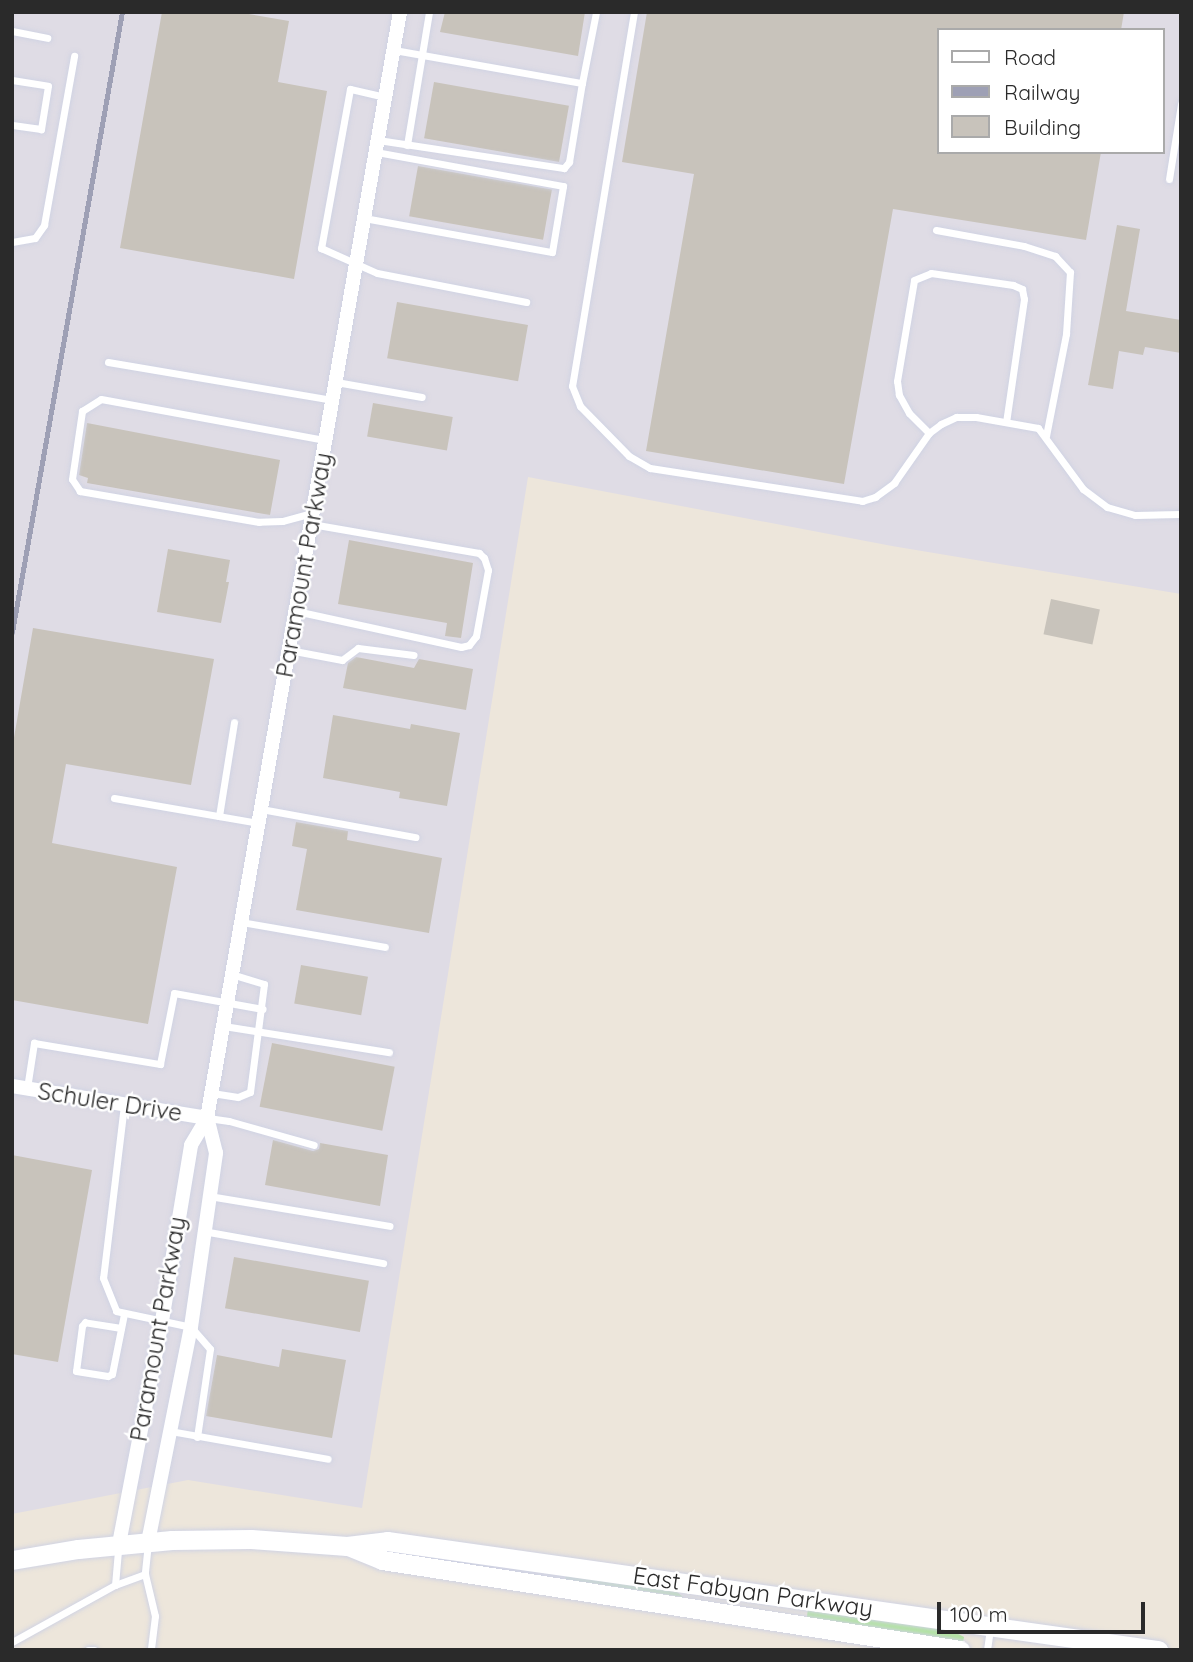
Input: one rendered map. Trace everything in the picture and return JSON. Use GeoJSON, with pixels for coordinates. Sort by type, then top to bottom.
{"type":"FeatureCollection","features":[{"type":"Feature","properties":{"kind":"main road","name":"East Fabyan Parkway"},"geometry":{"type":"LineString","coordinates":[[12,1560],[148,1542],[251,1539],[347,1546],[387,1541],[1158,1650]]}},
{"type":"Feature","properties":{"kind":"main road","name":"East Fabyan Parkway"},"geometry":{"type":"LineString","coordinates":[[347,1546],[382,1560],[960,1650]]}},
{"type":"Feature","properties":{"kind":"street","name":"Paramount Parkway"},"geometry":{"type":"LineString","coordinates":[[119,1544],[162,1321],[191,1145],[207,1118],[212,1093],[400,12]]}},
{"type":"Feature","properties":{"kind":"street","name":"Schuler Drive"},"geometry":{"type":"LineString","coordinates":[[12,1086],[207,1118]]}},
{"type":"Feature","properties":{"kind":"street","name":"Paramount Parkway"},"geometry":{"type":"LineString","coordinates":[[148,1542],[158,1477],[191,1327],[216,1153],[207,1118]]}},
{"type":"Feature","properties":{"kind":"lane"},"geometry":{"type":"LineString","coordinates":[[407,145],[429,12]]}},
{"type":"Feature","properties":{"kind":"lane"},"geometry":{"type":"LineString","coordinates":[[377,146],[407,145],[564,169],[569,162],[596,12]]}},
{"type":"Feature","properties":{"kind":"lane"},"geometry":{"type":"LineString","coordinates":[[634,12],[572,387],[580,406],[629,456],[642,465],[844,500],[869,499],[884,491],[901,474],[929,433],[941,424],[956,417],[1006,422],[1038,428],[1083,489],[1107,507],[1135,515],[1181,514]]}},
{"type":"Feature","properties":{"kind":"lane"},"geometry":{"type":"LineString","coordinates":[[12,31],[47,38]]}},
{"type":"Feature","properties":{"kind":"lane"},"geometry":{"type":"LineString","coordinates":[[393,50],[582,83]]}},
{"type":"Feature","properties":{"kind":"lane"},"geometry":{"type":"LineString","coordinates":[[12,242],[35,238],[44,225],[74,56]]}},
{"type":"Feature","properties":{"kind":"lane"},"geometry":{"type":"LineString","coordinates":[[12,80],[48,86],[41,130],[12,125]]}},
{"type":"Feature","properties":{"kind":"lane"},"geometry":{"type":"LineString","coordinates":[[385,97],[350,89],[321,248],[377,273],[526,302]]}},
{"type":"Feature","properties":{"kind":"lane"},"geometry":{"type":"LineString","coordinates":[[1169,179],[1181,104]]}},
{"type":"Feature","properties":{"kind":"lane"},"geometry":{"type":"LineString","coordinates":[[364,218],[552,252],[563,186],[377,146]]}},
{"type":"Feature","properties":{"kind":"lane"},"geometry":{"type":"LineString","coordinates":[[936,230],[1024,246],[1055,256],[1070,272],[1066,334],[1045,436]]}},
{"type":"Feature","properties":{"kind":"lane"},"geometry":{"type":"LineString","coordinates":[[929,433],[909,413],[899,395],[897,382],[914,280],[931,273],[1013,285],[1022,289],[1024,299],[1006,422]]}},
{"type":"Feature","properties":{"kind":"lane"},"geometry":{"type":"LineString","coordinates":[[108,362],[333,400]]}},
{"type":"Feature","properties":{"kind":"lane"},"geometry":{"type":"LineString","coordinates":[[336,382],[422,397]]}},
{"type":"Feature","properties":{"kind":"lane"},"geometry":{"type":"LineString","coordinates":[[296,611],[461,647],[469,645],[477,636],[488,570],[479,553],[312,519],[259,522],[80,491],[72,478],[82,411],[101,399],[326,440]]}},
{"type":"Feature","properties":{"kind":"lane"},"geometry":{"type":"LineString","coordinates":[[289,650],[342,660],[358,648],[414,655]]}},
{"type":"Feature","properties":{"kind":"lane"},"geometry":{"type":"LineString","coordinates":[[219,816],[234,722]]}},
{"type":"Feature","properties":{"kind":"lane"},"geometry":{"type":"LineString","coordinates":[[114,798],[219,816],[260,816],[415,837]]}},
{"type":"Feature","properties":{"kind":"lane"},"geometry":{"type":"LineString","coordinates":[[242,922],[385,947]]}},
{"type":"Feature","properties":{"kind":"lane"},"geometry":{"type":"LineString","coordinates":[[212,1093],[238,1097],[250,1092],[264,984],[232,974]]}},
{"type":"Feature","properties":{"kind":"lane"},"geometry":{"type":"LineString","coordinates":[[27,1088],[34,1043],[160,1064],[173,993],[262,1009]]}},
{"type":"Feature","properties":{"kind":"lane"},"geometry":{"type":"LineString","coordinates":[[223,1026],[389,1052]]}},
{"type":"Feature","properties":{"kind":"lane"},"geometry":{"type":"LineString","coordinates":[[124,1105],[103,1278],[116,1311],[191,1327],[210,1349],[197,1437]]}},
{"type":"Feature","properties":{"kind":"lane"},"geometry":{"type":"LineString","coordinates":[[207,1118],[229,1121],[314,1145]]}},
{"type":"Feature","properties":{"kind":"lane"},"geometry":{"type":"LineString","coordinates":[[208,1196],[390,1226]]}},
{"type":"Feature","properties":{"kind":"lane"},"geometry":{"type":"LineString","coordinates":[[203,1231],[383,1262]]}},
{"type":"Feature","properties":{"kind":"lane"},"geometry":{"type":"LineString","coordinates":[[121,1328],[85,1322],[82,1325],[76,1371],[108,1376],[112,1374],[124,1314]]}},
{"type":"Feature","properties":{"kind":"lane"},"geometry":{"type":"LineString","coordinates":[[170,1431],[328,1459]]}},
{"type":"Feature","properties":{"kind":"lane"},"geometry":{"type":"LineString","coordinates":[[148,1542],[145,1574],[155,1616],[151,1650]]}},
{"type":"Feature","properties":{"kind":"lane"},"geometry":{"type":"LineString","coordinates":[[115,1585],[119,1544]]}},
{"type":"Feature","properties":{"kind":"lane"},"geometry":{"type":"LineString","coordinates":[[12,1642],[115,1585],[145,1574]]}},
{"type":"Feature","properties":{"kind":"lane"},"geometry":{"type":"LineString","coordinates":[[987,1650],[991,1625]]}},
{"type":"Feature","properties":{"kind":"lane"},"geometry":{"type":"LineString","coordinates":[[88,1650],[94,1650]]}},
{"type":"Feature","properties":{"kind":"shaded area"},"geometry":{"type":"Polygon","coordinates":[[[12,12],[1181,12],[1181,594],[892,546],[528,477],[362,1508],[188,1480],[12,1514],[12,12]]]}},
{"type":"Feature","properties":{"kind":"green space"},"geometry":{"type":"Polygon","coordinates":[[[566,1575],[676,1591],[683,1597],[565,1579],[566,1575]]]}},
{"type":"Feature","properties":{"kind":"green space"},"geometry":{"type":"Polygon","coordinates":[[[808,1608],[949,1629],[964,1637],[963,1642],[807,1617],[808,1608]]]}},
{"type":"Feature","properties":{"kind":"building"},"geometry":{"type":"Polygon","coordinates":[[[162,12],[237,12],[289,21],[278,82],[327,91],[294,279],[120,248],[162,12]]]}},
{"type":"Feature","properties":{"kind":"building"},"geometry":{"type":"Polygon","coordinates":[[[445,12],[585,12],[578,56],[440,32],[445,12]]]}},
{"type":"Feature","properties":{"kind":"building"},"geometry":{"type":"Polygon","coordinates":[[[647,12],[1124,12],[1121,28],[937,28],[937,154],[1101,154],[1086,240],[893,209],[844,484],[646,451],[694,174],[622,162],[647,12]]]}},
{"type":"Feature","properties":{"kind":"building"},"geometry":{"type":"Polygon","coordinates":[[[434,82],[569,106],[559,162],[424,138],[434,82]]]}},
{"type":"Feature","properties":{"kind":"building"},"geometry":{"type":"Polygon","coordinates":[[[418,166],[552,190],[543,240],[409,216],[418,166]]]}},
{"type":"Feature","properties":{"kind":"building"},"geometry":{"type":"Polygon","coordinates":[[[1117,225],[1140,229],[1126,311],[1181,320],[1181,353],[1145,347],[1143,355],[1119,351],[1113,389],[1088,385],[1117,225]]]}},
{"type":"Feature","properties":{"kind":"building"},"geometry":{"type":"Polygon","coordinates":[[[397,302],[528,325],[518,381],[387,358],[397,302]]]}},
{"type":"Feature","properties":{"kind":"building"},"geometry":{"type":"Polygon","coordinates":[[[373,403],[453,417],[447,451],[367,436],[373,403]]]}},
{"type":"Feature","properties":{"kind":"building"},"geometry":{"type":"Polygon","coordinates":[[[87,423],[280,460],[270,515],[87,483],[88,478],[79,475],[87,423]]]}},
{"type":"Feature","properties":{"kind":"building"},"geometry":{"type":"Polygon","coordinates":[[[349,540],[473,563],[461,638],[445,636],[447,623],[338,604],[349,540]]]}},
{"type":"Feature","properties":{"kind":"building"},"geometry":{"type":"Polygon","coordinates":[[[168,549],[230,560],[226,582],[229,582],[221,623],[157,612],[168,549]]]}},
{"type":"Feature","properties":{"kind":"building"},"geometry":{"type":"Polygon","coordinates":[[[1051,599],[1100,609],[1092,645],[1044,634],[1051,599]]]}},
{"type":"Feature","properties":{"kind":"building"},"geometry":{"type":"Polygon","coordinates":[[[33,628],[214,659],[191,785],[66,764],[52,843],[177,867],[148,1024],[12,1000],[12,749],[33,628]]]}},
{"type":"Feature","properties":{"kind":"building"},"geometry":{"type":"Polygon","coordinates":[[[356,657],[414,668],[419,659],[473,669],[466,710],[343,688],[348,663],[356,657]]]}},
{"type":"Feature","properties":{"kind":"building"},"geometry":{"type":"Polygon","coordinates":[[[333,715],[410,729],[411,724],[460,733],[447,806],[399,798],[400,792],[323,778],[333,715]]]}},
{"type":"Feature","properties":{"kind":"building"},"geometry":{"type":"Polygon","coordinates":[[[296,822],[348,831],[347,840],[442,858],[429,933],[296,910],[307,849],[292,846],[296,822]]]}},
{"type":"Feature","properties":{"kind":"building"},"geometry":{"type":"Polygon","coordinates":[[[301,965],[368,977],[361,1015],[294,1003],[301,965]]]}},
{"type":"Feature","properties":{"kind":"building"},"geometry":{"type":"Polygon","coordinates":[[[272,1043],[395,1067],[382,1131],[260,1107],[272,1043]]]}},
{"type":"Feature","properties":{"kind":"building"},"geometry":{"type":"Polygon","coordinates":[[[273,1140],[313,1151],[319,1149],[320,1143],[388,1155],[380,1206],[265,1185],[273,1140]]]}},
{"type":"Feature","properties":{"kind":"building"},"geometry":{"type":"Polygon","coordinates":[[[12,1155],[92,1170],[58,1362],[12,1354],[12,1155]]]}},
{"type":"Feature","properties":{"kind":"building"},"geometry":{"type":"Polygon","coordinates":[[[234,1257],[369,1281],[360,1332],[225,1308],[234,1257]]]}},
{"type":"Feature","properties":{"kind":"building"},"geometry":{"type":"Polygon","coordinates":[[[282,1349],[346,1360],[332,1438],[206,1416],[217,1355],[279,1367],[282,1349]]]}},
{"type":"Feature","properties":{"kind":"railway"},"geometry":{"type":"LineString","coordinates":[[12,632],[122,12]]}}]}
